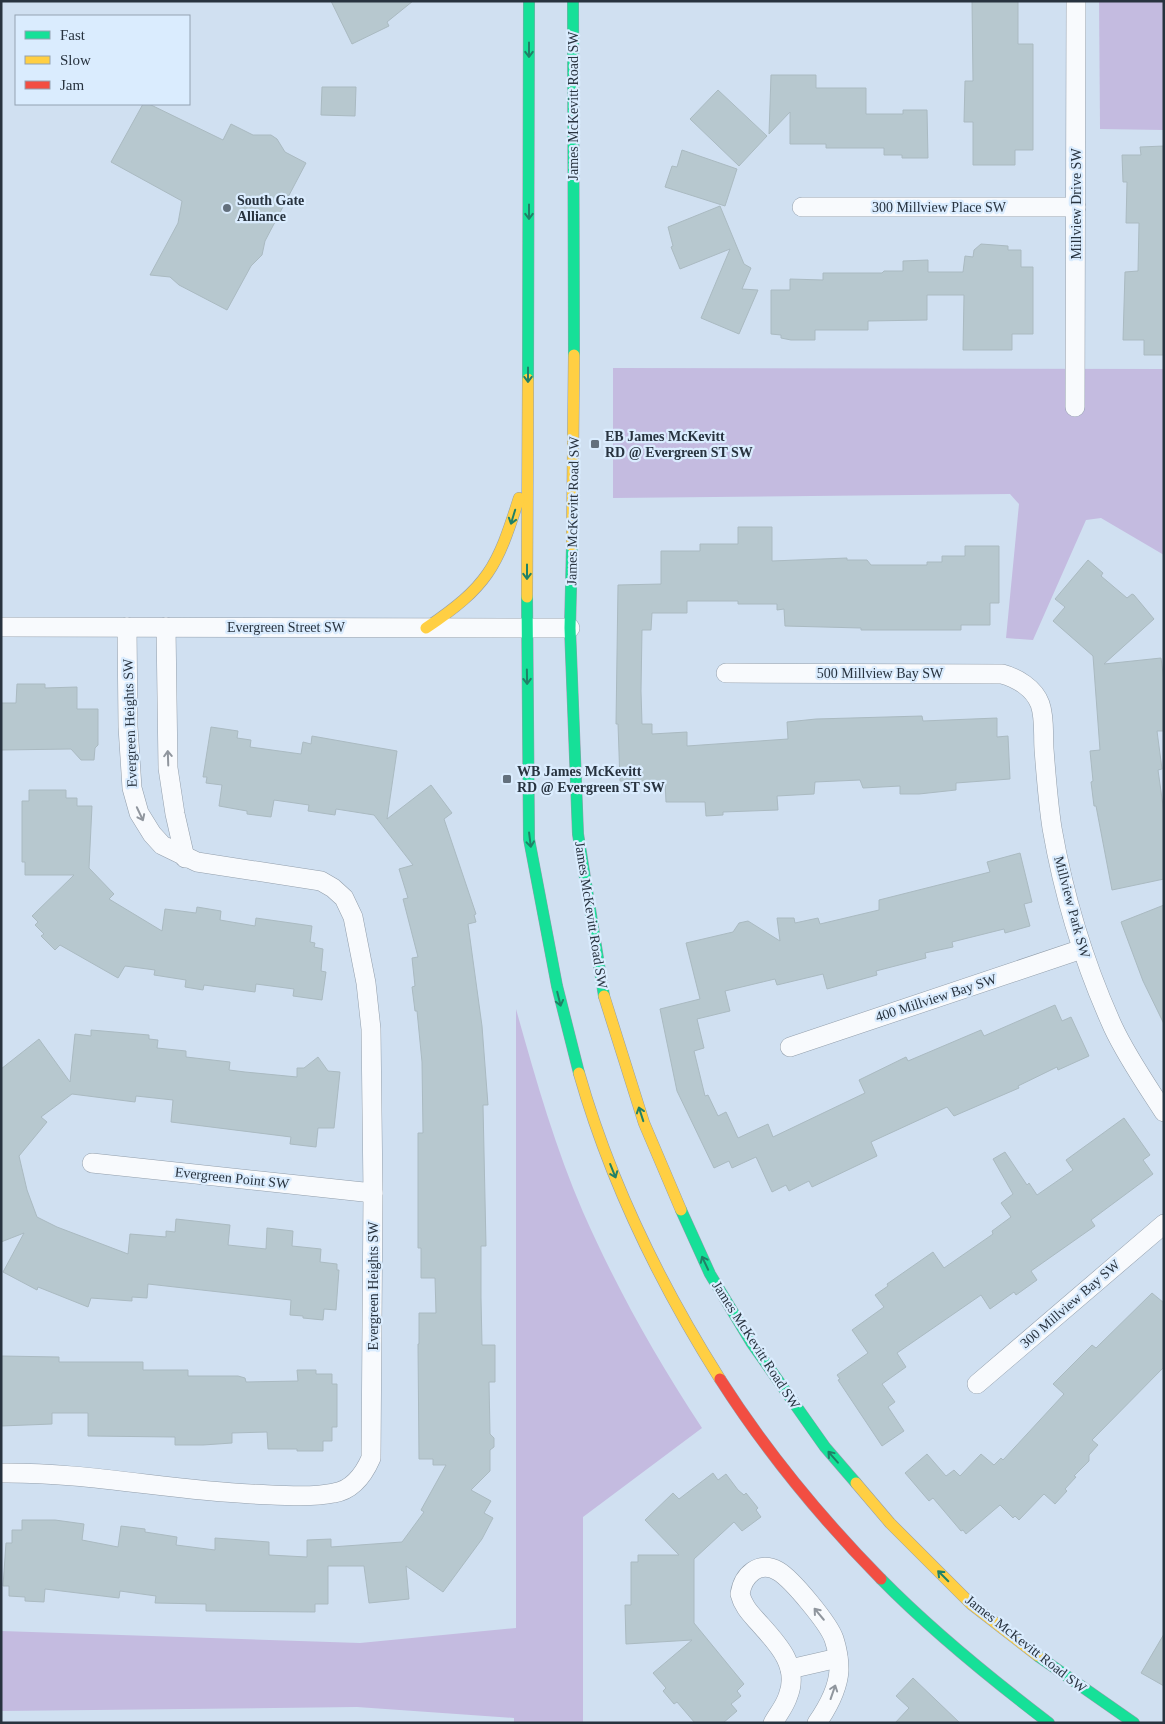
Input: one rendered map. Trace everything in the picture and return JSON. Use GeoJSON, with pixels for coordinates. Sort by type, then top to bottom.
{"type":"FeatureCollection","features":[{"type":"Feature","properties":{"kind":"main road"},"geometry":{"type":"LineString","coordinates":[[529,1],[527,470],[529,836],[558,996],[597,1130],[612,1171],[644,1244],[669,1294],[715,1372],[760,1440],[810,1503],[894,1595],[982,1673],[1048,1723]]}},
{"type":"Feature","properties":{"kind":"main road","name":"James McKevitt Road SW"},"geometry":{"type":"LineString","coordinates":[[573,1],[574,467],[570,628],[578,834],[601,986],[644,1123],[667,1180],[710,1274],[751,1342],[825,1447],[890,1523],[971,1604],[1049,1665],[1134,1723]]}},
{"type":"Feature","properties":{"kind":"main road"},"geometry":{"type":"LineString","coordinates":[[426,628],[452,610],[488,576],[506,540],[527,470]]}},
{"type":"Feature","properties":{"kind":"street","name":"Millview Drive SW"},"geometry":{"type":"LineString","coordinates":[[1075,407],[1076,1]]}},
{"type":"Feature","properties":{"kind":"street","name":"300 Millview Place SW"},"geometry":{"type":"LineString","coordinates":[[802,207],[1076,207]]}},
{"type":"Feature","properties":{"kind":"street"},"geometry":{"type":"LineString","coordinates":[[166,626],[168,768],[185,858]]}},
{"type":"Feature","properties":{"kind":"street","name":"Evergreen Street SW"},"geometry":{"type":"LineString","coordinates":[[1,627],[570,628]]}},
{"type":"Feature","properties":{"kind":"street","name":"Evergreen Heights SW"},"geometry":{"type":"LineString","coordinates":[[1,1473],[35,1473],[197,1490],[273,1495],[336,1493],[358,1480],[368,1463],[372,1446],[373,1193],[371,1030],[366,983],[353,917],[344,898],[321,881],[197,862],[185,858],[162,845],[152,834],[143,821],[134,800],[128,727],[127,627]]}},
{"type":"Feature","properties":{"kind":"street","name":"500 Millview Bay SW"},"geometry":{"type":"LineString","coordinates":[[726,672],[1002,674],[1018,680],[1029,688]]}},
{"type":"Feature","properties":{"kind":"street","name":"Millview Park SW"},"geometry":{"type":"LineString","coordinates":[[1029,688],[1039,702],[1043,716],[1046,784],[1052,826],[1063,883],[1082,949],[1114,1028],[1164,1112]]}},
{"type":"Feature","properties":{"kind":"street","name":"400 Millview Bay SW"},"geometry":{"type":"LineString","coordinates":[[790,1046],[1082,949]]}},
{"type":"Feature","properties":{"kind":"street","name":"Evergreen Point SW"},"geometry":{"type":"LineString","coordinates":[[92,1163],[373,1193]]}},
{"type":"Feature","properties":{"kind":"street","name":"300 Millview Bay SW"},"geometry":{"type":"LineString","coordinates":[[977,1384],[1164,1224]]}},
{"type":"Feature","properties":{"kind":"street"},"geometry":{"type":"LineString","coordinates":[[773,1723],[788,1697],[791,1678],[790,1669],[781,1648],[742,1602],[740,1594],[741,1585],[746,1577],[758,1568],[766,1567],[781,1572],[823,1618],[834,1639],[838,1658],[837,1681],[830,1701],[817,1723]]}},
{"type":"Feature","properties":{"kind":"street"},"geometry":{"type":"LineString","coordinates":[[790,1669],[838,1658]]}},
{"type":"Feature","properties":{"kind":"shaded area"},"geometry":{"type":"Polygon","coordinates":[[[1099,1],[1164,1],[1164,130],[1100,129],[1099,1]]]}},
{"type":"Feature","properties":{"kind":"shaded area"},"geometry":{"type":"Polygon","coordinates":[[[613,368],[1164,369],[1164,555],[1101,518],[1086,520],[1033,640],[1006,638],[1019,504],[1010,494],[613,498],[613,368]]]}},
{"type":"Feature","properties":{"kind":"shaded area"},"geometry":{"type":"Polygon","coordinates":[[[516,1009],[538,1086],[583,1212],[609,1268],[638,1323],[702,1428],[583,1517],[583,1723],[514,1723],[514,1718],[357,1707],[1,1711],[1,1631],[360,1643],[516,1628],[516,1009]]]}},
{"type":"Feature","properties":{"kind":"building"},"geometry":{"type":"Polygon","coordinates":[[[331,1],[413,1],[387,22],[389,26],[352,44],[331,1]]]}},
{"type":"Feature","properties":{"kind":"building"},"geometry":{"type":"Polygon","coordinates":[[[972,1],[1018,1],[1018,44],[1033,44],[1033,150],[1015,150],[1015,165],[973,165],[973,122],[964,122],[965,81],[973,81],[972,1]]]}},
{"type":"Feature","properties":{"kind":"building"},"geometry":{"type":"Polygon","coordinates":[[[771,75],[816,75],[816,88],[866,88],[866,114],[903,114],[903,110],[927,110],[928,158],[902,158],[902,155],[884,155],[884,148],[826,148],[826,144],[790,144],[790,112],[769,134],[771,75]]]}},
{"type":"Feature","properties":{"kind":"building"},"geometry":{"type":"Polygon","coordinates":[[[322,87],[356,87],[355,116],[321,115],[322,87]]]}},
{"type":"Feature","properties":{"kind":"building"},"geometry":{"type":"Polygon","coordinates":[[[718,90],[767,136],[739,166],[690,119],[718,90]]]}},
{"type":"Feature","properties":{"kind":"building","name":"South Gate Alliance"},"geometry":{"type":"Polygon","coordinates":[[[142,105],[151,105],[223,140],[231,124],[253,135],[271,135],[277,139],[285,152],[306,163],[265,241],[262,255],[251,266],[227,310],[179,285],[170,277],[150,275],[178,223],[182,201],[111,162],[142,105]]]}},
{"type":"Feature","properties":{"kind":"building"},"geometry":{"type":"Polygon","coordinates":[[[1164,146],[1164,355],[1144,355],[1144,340],[1123,340],[1125,272],[1138,271],[1139,223],[1126,223],[1127,182],[1123,182],[1122,155],[1141,155],[1140,147],[1164,146]]]}},
{"type":"Feature","properties":{"kind":"building"},"geometry":{"type":"Polygon","coordinates":[[[682,150],[737,169],[725,206],[665,187],[672,166],[677,167],[682,150]]]}},
{"type":"Feature","properties":{"kind":"building"},"geometry":{"type":"Polygon","coordinates":[[[720,206],[744,264],[751,268],[742,289],[758,290],[739,334],[701,318],[730,249],[680,269],[671,247],[673,246],[668,227],[720,206]]]}},
{"type":"Feature","properties":{"kind":"building"},"geometry":{"type":"Polygon","coordinates":[[[981,244],[1008,246],[1008,250],[1021,250],[1021,267],[1033,267],[1033,334],[1012,334],[1012,350],[963,350],[964,295],[927,295],[927,320],[868,321],[868,330],[815,330],[815,340],[791,340],[781,338],[781,335],[771,334],[771,290],[790,290],[790,279],[823,280],[823,273],[903,271],[903,261],[928,260],[928,272],[963,272],[965,256],[973,257],[974,250],[981,244]]]}},
{"type":"Feature","properties":{"kind":"building"},"geometry":{"type":"Polygon","coordinates":[[[738,527],[772,527],[772,561],[847,558],[847,560],[867,560],[871,565],[927,565],[927,562],[942,562],[942,556],[965,556],[965,546],[999,546],[999,603],[990,603],[990,625],[961,625],[961,630],[861,630],[861,628],[785,626],[784,609],[777,610],[777,604],[738,604],[738,601],[687,601],[687,613],[652,613],[651,630],[642,630],[641,691],[642,724],[652,724],[652,734],[687,732],[687,746],[788,739],[787,722],[816,719],[922,716],[923,721],[997,718],[997,737],[1008,736],[1010,779],[956,783],[956,790],[919,794],[900,794],[900,786],[863,788],[860,780],[815,782],[814,794],[777,796],[778,810],[723,812],[723,815],[706,816],[705,802],[666,802],[665,781],[620,781],[618,724],[616,724],[618,585],[661,584],[661,551],[700,551],[700,544],[738,544],[738,527]]]}},
{"type":"Feature","properties":{"kind":"building"},"geometry":{"type":"Polygon","coordinates":[[[1088,560],[1103,573],[1101,576],[1127,598],[1132,594],[1134,595],[1154,619],[1104,664],[1161,658],[1164,681],[1164,731],[1157,731],[1162,769],[1158,770],[1164,813],[1164,879],[1112,890],[1096,806],[1094,806],[1091,782],[1093,781],[1090,751],[1100,750],[1093,656],[1053,621],[1065,607],[1055,599],[1088,560]]]}},
{"type":"Feature","properties":{"kind":"building"},"geometry":{"type":"Polygon","coordinates":[[[17,684],[45,684],[45,688],[77,687],[77,709],[98,709],[98,745],[95,748],[94,760],[81,760],[71,749],[1,750],[1,703],[16,703],[17,684]]]}},
{"type":"Feature","properties":{"kind":"building"},"geometry":{"type":"Polygon","coordinates":[[[211,727],[238,731],[237,738],[251,740],[250,747],[301,754],[303,742],[311,744],[312,736],[397,751],[387,819],[431,785],[452,813],[444,819],[476,914],[474,915],[476,922],[468,924],[482,1026],[488,1105],[483,1105],[486,1246],[481,1246],[482,1345],[495,1345],[495,1382],[489,1382],[490,1434],[494,1438],[494,1447],[490,1450],[490,1471],[471,1490],[491,1501],[484,1513],[493,1518],[482,1539],[443,1592],[406,1566],[409,1599],[369,1603],[364,1566],[328,1566],[328,1604],[315,1604],[315,1612],[206,1611],[206,1604],[155,1603],[156,1596],[120,1591],[119,1598],[45,1589],[44,1602],[25,1601],[25,1597],[9,1596],[9,1586],[3,1586],[6,1543],[12,1543],[12,1530],[22,1530],[22,1520],[55,1520],[84,1524],[82,1540],[118,1547],[121,1526],[145,1529],[145,1532],[177,1537],[176,1545],[215,1550],[215,1538],[269,1542],[269,1555],[307,1557],[307,1540],[331,1539],[331,1547],[402,1542],[424,1512],[421,1510],[446,1465],[433,1465],[433,1459],[419,1459],[419,1313],[436,1313],[435,1278],[421,1278],[421,1248],[418,1248],[418,1133],[423,1133],[422,1062],[417,1011],[415,1011],[412,987],[415,986],[412,958],[418,957],[403,899],[408,898],[399,869],[413,865],[374,815],[336,809],[335,815],[308,811],[309,805],[274,800],[271,817],[247,814],[247,811],[219,806],[222,785],[206,783],[207,777],[203,777],[211,727]]]}},
{"type":"Feature","properties":{"kind":"building"},"geometry":{"type":"Polygon","coordinates":[[[29,790],[66,790],[66,798],[77,798],[77,806],[92,806],[89,868],[114,894],[109,899],[162,931],[165,909],[196,913],[197,907],[221,911],[220,920],[255,926],[256,918],[312,926],[310,942],[315,943],[314,947],[323,949],[321,971],[326,972],[322,1000],[293,996],[294,989],[256,984],[255,992],[204,985],[203,990],[185,987],[186,980],[154,975],[155,970],[125,966],[118,978],[60,945],[55,950],[41,936],[44,934],[35,925],[38,922],[32,916],[74,875],[25,875],[25,862],[22,862],[22,801],[29,801],[29,790]]]}},
{"type":"Feature","properties":{"kind":"building"},"geometry":{"type":"Polygon","coordinates":[[[1020,853],[1032,902],[1024,904],[1030,926],[1005,933],[1004,929],[952,942],[953,947],[925,953],[926,958],[876,971],[877,975],[827,989],[823,974],[777,985],[775,979],[725,991],[730,1011],[697,1019],[704,1048],[694,1051],[705,1096],[708,1095],[718,1116],[726,1112],[738,1138],[768,1124],[773,1137],[865,1093],[859,1080],[906,1057],[908,1061],[981,1030],[984,1036],[1055,1005],[1062,1021],[1071,1017],[1089,1056],[1058,1070],[1057,1067],[1018,1086],[1019,1088],[954,1116],[947,1107],[871,1142],[877,1156],[812,1187],[809,1181],[789,1191],[786,1185],[772,1192],[756,1157],[732,1168],[729,1161],[714,1168],[677,1091],[660,1009],[700,999],[686,943],[733,932],[739,923],[748,921],[780,941],[777,918],[794,918],[795,923],[818,918],[820,924],[879,910],[879,900],[990,872],[987,862],[1020,853]]]}},
{"type":"Feature","properties":{"kind":"building"},"geometry":{"type":"Polygon","coordinates":[[[1164,905],[1164,1024],[1143,981],[1121,922],[1164,905]]]}},
{"type":"Feature","properties":{"kind":"building"},"geometry":{"type":"Polygon","coordinates":[[[91,1030],[149,1035],[149,1039],[158,1040],[157,1048],[186,1051],[186,1057],[230,1062],[229,1070],[245,1072],[297,1077],[297,1068],[304,1068],[318,1057],[328,1071],[340,1072],[334,1128],[318,1128],[316,1147],[290,1144],[291,1137],[171,1122],[173,1100],[136,1096],[135,1102],[72,1094],[41,1117],[47,1122],[19,1156],[27,1190],[37,1217],[57,1227],[128,1254],[130,1234],[166,1237],[166,1231],[175,1232],[176,1219],[230,1225],[228,1245],[266,1249],[267,1228],[293,1231],[292,1246],[321,1249],[320,1262],[337,1264],[337,1270],[339,1270],[336,1310],[324,1309],[323,1320],[303,1318],[303,1316],[290,1315],[291,1300],[148,1284],[147,1298],[132,1297],[132,1301],[91,1298],[88,1307],[38,1287],[37,1290],[3,1272],[24,1233],[1,1242],[1,1069],[39,1039],[70,1082],[75,1034],[91,1036],[91,1030]]]}},
{"type":"Feature","properties":{"kind":"building"},"geometry":{"type":"Polygon","coordinates":[[[1124,1118],[1150,1155],[1143,1160],[1153,1174],[1091,1220],[1095,1226],[1031,1271],[1037,1280],[1016,1295],[1014,1292],[990,1309],[981,1295],[897,1353],[906,1367],[882,1384],[895,1402],[888,1407],[904,1431],[882,1446],[838,1380],[840,1379],[837,1375],[868,1353],[852,1330],[884,1307],[875,1295],[888,1286],[887,1284],[933,1252],[944,1268],[993,1234],[992,1231],[1011,1217],[1001,1203],[1013,1194],[993,1159],[1005,1152],[1027,1185],[1029,1183],[1037,1195],[1073,1170],[1066,1160],[1124,1118]]]}},
{"type":"Feature","properties":{"kind":"building"},"geometry":{"type":"Polygon","coordinates":[[[1152,1293],[1164,1303],[1164,1367],[1092,1440],[1098,1445],[1089,1455],[1089,1461],[1074,1476],[1076,1477],[1065,1489],[1067,1491],[1055,1504],[1044,1494],[1019,1520],[1015,1516],[1013,1518],[1000,1505],[966,1534],[963,1530],[961,1531],[933,1498],[929,1501],[905,1473],[927,1454],[946,1476],[954,1470],[960,1476],[981,1454],[994,1465],[1001,1458],[1003,1460],[1064,1394],[1053,1384],[1092,1345],[1096,1348],[1152,1293]]]}},
{"type":"Feature","properties":{"kind":"building"},"geometry":{"type":"Polygon","coordinates":[[[1,1356],[59,1357],[59,1362],[143,1362],[143,1370],[188,1370],[188,1376],[238,1376],[245,1378],[246,1382],[298,1381],[297,1370],[316,1370],[316,1374],[332,1374],[332,1384],[337,1384],[337,1427],[332,1427],[332,1441],[323,1441],[323,1451],[297,1451],[297,1449],[268,1449],[267,1432],[232,1433],[232,1443],[203,1445],[175,1445],[175,1437],[88,1436],[88,1413],[52,1413],[52,1424],[1,1426],[1,1356]]]}},
{"type":"Feature","properties":{"kind":"building"},"geometry":{"type":"Polygon","coordinates":[[[713,1473],[718,1480],[726,1474],[738,1490],[744,1495],[746,1493],[758,1508],[756,1510],[761,1517],[742,1531],[734,1522],[694,1559],[694,1623],[744,1684],[737,1691],[741,1696],[731,1704],[737,1711],[723,1723],[695,1723],[677,1702],[674,1704],[663,1691],[666,1688],[653,1673],[692,1640],[626,1644],[625,1605],[631,1605],[631,1562],[638,1562],[638,1555],[679,1555],[645,1520],[673,1493],[679,1499],[713,1473]]]}},
{"type":"Feature","properties":{"kind":"building"},"geometry":{"type":"Polygon","coordinates":[[[1164,1634],[1164,1686],[1141,1673],[1164,1634]]]}},
{"type":"Feature","properties":{"kind":"building"},"geometry":{"type":"Polygon","coordinates":[[[913,1678],[960,1723],[895,1723],[909,1708],[896,1696],[913,1678]]]}},
{"type":"Feature","properties":{"kind":"traffic: fast"},"geometry":{"type":"LineString","coordinates":[[528,379],[529,1]]}},
{"type":"Feature","properties":{"kind":"traffic: fast"},"geometry":{"type":"LineString","coordinates":[[573,1],[574,355]]}},
{"type":"Feature","properties":{"kind":"traffic: fast"},"geometry":{"type":"LineString","coordinates":[[572,546],[570,628],[578,834],[604,996]]}},
{"type":"Feature","properties":{"kind":"traffic: fast"},"geometry":{"type":"LineString","coordinates":[[527,597],[529,839],[557,986],[579,1073]]}},
{"type":"Feature","properties":{"kind":"traffic: fast"},"geometry":{"type":"LineString","coordinates":[[681,1210],[710,1274],[751,1342],[825,1447],[856,1483]]}},
{"type":"Feature","properties":{"kind":"traffic: fast"},"geometry":{"type":"LineString","coordinates":[[881,1579],[962,1654],[1049,1723]]}},
{"type":"Feature","properties":{"kind":"traffic: fast"},"geometry":{"type":"LineString","coordinates":[[1038,1656],[1134,1723]]}},
{"type":"Feature","properties":{"kind":"traffic: slow"},"geometry":{"type":"LineString","coordinates":[[572,546],[574,355]]}},
{"type":"Feature","properties":{"kind":"traffic: slow"},"geometry":{"type":"LineString","coordinates":[[527,597],[528,379]]}},
{"type":"Feature","properties":{"kind":"traffic: slow"},"geometry":{"type":"LineString","coordinates":[[426,628],[464,600],[488,574],[504,542],[519,498]]}},
{"type":"Feature","properties":{"kind":"traffic: slow"},"geometry":{"type":"LineString","coordinates":[[604,996],[644,1123],[681,1210]]}},
{"type":"Feature","properties":{"kind":"traffic: slow"},"geometry":{"type":"LineString","coordinates":[[579,1073],[591,1114],[621,1193],[657,1269],[720,1379]]}},
{"type":"Feature","properties":{"kind":"traffic: slow"},"geometry":{"type":"LineString","coordinates":[[856,1483],[890,1523],[971,1604],[1038,1656]]}},
{"type":"Feature","properties":{"kind":"traffic: jam"},"geometry":{"type":"LineString","coordinates":[[720,1379],[756,1432],[795,1483],[881,1579]]}},
{"type":"Feature","properties":{"kind":"place","name":"South Gate Alliance"},"geometry":{"type":"Point","coordinates":[227,208]}},
{"type":"Feature","properties":{"kind":"place","name":"EB James McKevitt RD @ Evergreen ST SW"},"geometry":{"type":"Point","coordinates":[595,444]}},
{"type":"Feature","properties":{"kind":"place","name":"WB James McKevitt RD @ Evergreen ST SW"},"geometry":{"type":"Point","coordinates":[507,779]}}]}
